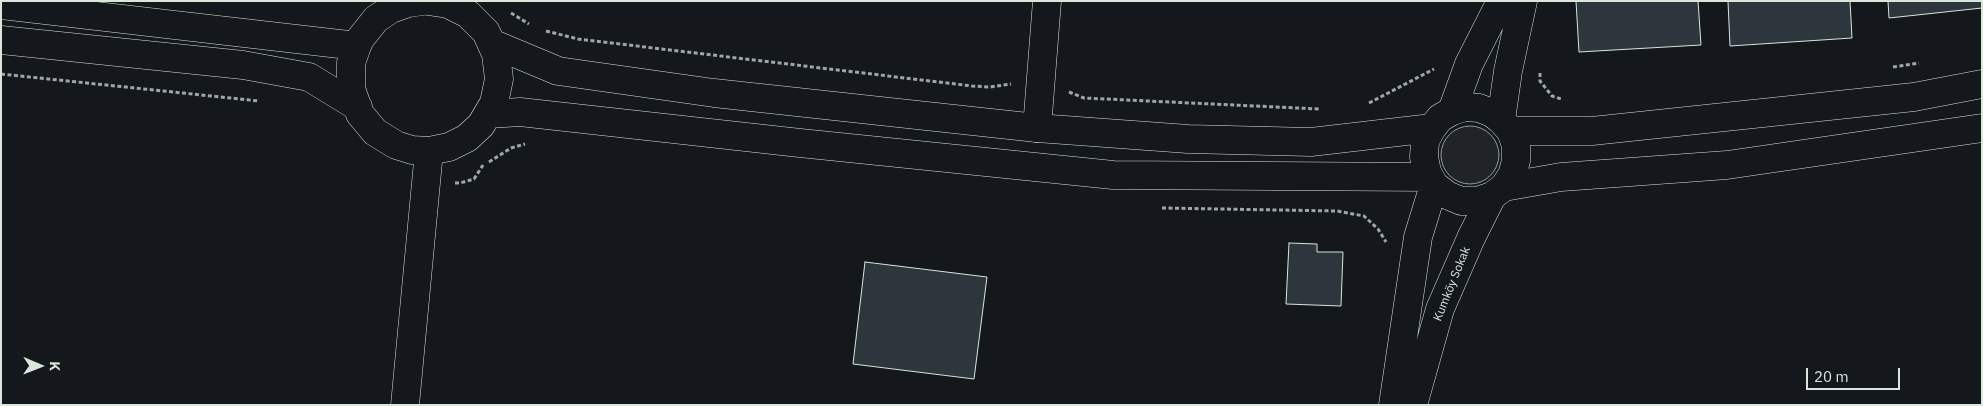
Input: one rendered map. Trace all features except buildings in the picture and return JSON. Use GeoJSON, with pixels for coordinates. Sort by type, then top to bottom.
{"type":"FeatureCollection","features":[{"type":"Feature","properties":{"kind":"main road"},"geometry":{"type":"LineString","coordinates":[[423,1],[393,5],[376,19],[360,39],[357,46],[351,64],[351,89],[360,114],[375,132],[396,145],[412,150],[429,151],[449,147],[466,138],[481,125],[494,103],[499,79],[496,54],[491,42],[486,32],[466,8],[428,1]]}},
{"type":"Feature","properties":{"kind":"main road"},"geometry":{"type":"LineString","coordinates":[[1037,128],[1047,1]]}},
{"type":"Feature","properties":{"kind":"main road"},"geometry":{"type":"LineString","coordinates":[[1501,1],[1442,119],[1425,141],[1424,157],[1432,181],[1447,195],[1461,201],[1477,201],[1498,191],[1561,177],[1727,165],[1982,128]]}},
{"type":"Feature","properties":{"kind":"main road"},"geometry":{"type":"LineString","coordinates":[[1506,125],[1508,71],[1523,1]]}},
{"type":"Feature","properties":{"kind":"main road"},"geometry":{"type":"LineString","coordinates":[[1,4],[357,46]]}},
{"type":"Feature","properties":{"kind":"main road"},"geometry":{"type":"LineString","coordinates":[[1,40],[242,65],[309,77],[358,107]]}},
{"type":"Feature","properties":{"kind":"main road"},"geometry":{"type":"LineString","coordinates":[[491,42],[558,71],[714,93],[1037,128],[1188,139],[1311,142],[1442,119],[1465,108],[1479,108],[1492,113],[1506,125],[1516,146],[1516,161],[1512,175],[1498,191]]}},
{"type":"Feature","properties":{"kind":"main road"},"geometry":{"type":"LineString","coordinates":[[1506,125],[1592,131],[1914,98],[1982,84]]}},
{"type":"Feature","properties":{"kind":"main road"},"geometry":{"type":"LineString","coordinates":[[488,114],[520,112],[800,144],[1113,175],[1432,181]]}},
{"type":"Feature","properties":{"kind":"main road"},"geometry":{"type":"LineString","coordinates":[[405,405],[429,151]]}},
{"type":"Feature","properties":{"kind":"main road"},"geometry":{"type":"LineString","coordinates":[[1393,405],[1418,238],[1432,181]]}},
{"type":"Feature","properties":{"kind":"main road","name":"Kumköy Sokak"},"geometry":{"type":"LineString","coordinates":[[1413,405],[1440,309],[1471,238],[1498,191]]}},
{"type":"Feature","properties":{"kind":"path"},"geometry":{"type":"LineString","coordinates":[[504,9],[532,26]]}},
{"type":"Feature","properties":{"kind":"path"},"geometry":{"type":"LineString","coordinates":[[539,30],[578,39],[972,86],[990,87],[1016,83]]}},
{"type":"Feature","properties":{"kind":"path"},"geometry":{"type":"LineString","coordinates":[[1889,67],[1928,62]]}},
{"type":"Feature","properties":{"kind":"path"},"geometry":{"type":"LineString","coordinates":[[1368,104],[1424,76],[1439,66]]}},
{"type":"Feature","properties":{"kind":"path"},"geometry":{"type":"LineString","coordinates":[[1538,69],[1540,81],[1552,96],[1566,102]]}},
{"type":"Feature","properties":{"kind":"path"},"geometry":{"type":"LineString","coordinates":[[1,74],[265,102]]}},
{"type":"Feature","properties":{"kind":"path"},"geometry":{"type":"LineString","coordinates":[[1061,89],[1084,98],[1329,109]]}},
{"type":"Feature","properties":{"kind":"path"},"geometry":{"type":"LineString","coordinates":[[460,184],[474,179],[482,166],[511,148],[527,144]]}},
{"type":"Feature","properties":{"kind":"path"},"geometry":{"type":"LineString","coordinates":[[1153,207],[1201,210],[1337,212],[1364,216],[1378,229],[1388,245]]}},
{"type":"Feature","properties":{"kind":"shaded area"},"geometry":{"type":"Polygon","coordinates":[[[1470,126],[1481,128],[1494,139],[1499,155],[1497,166],[1486,179],[1470,184],[1459,182],[1446,171],[1441,155],[1443,144],[1454,131],[1470,126]]]}}]}
